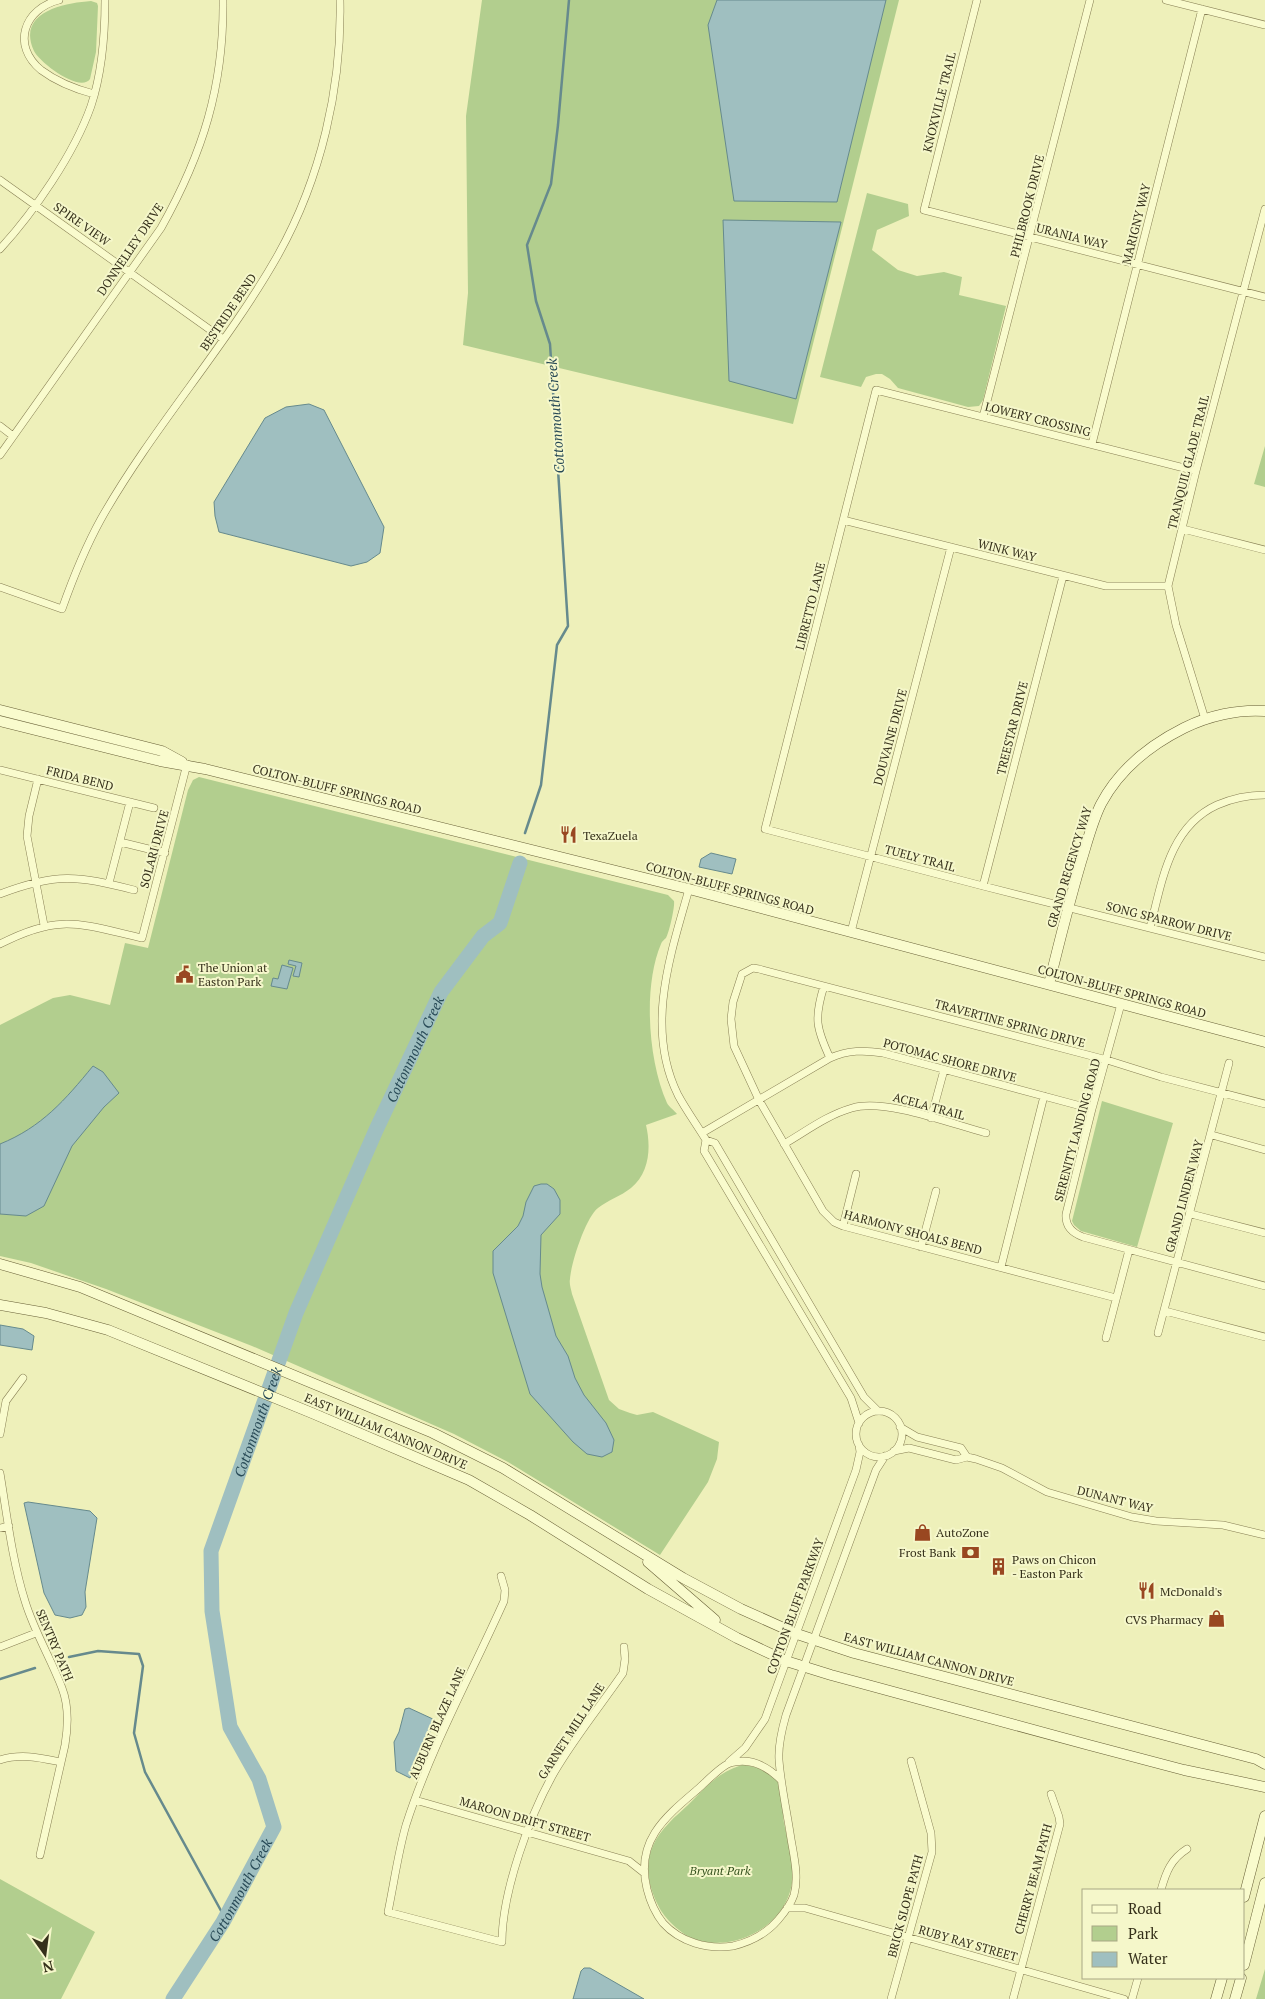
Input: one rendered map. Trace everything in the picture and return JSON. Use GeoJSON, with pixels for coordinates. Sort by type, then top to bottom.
{"type":"FeatureCollection","features":[{"type":"Feature","properties":{"kind":"street"},"geometry":{"type":"LineString","coordinates":[[60,0],[46,5],[32,14],[24,31],[26,50],[39,68],[46,74],[76,89],[94,94]]}},
{"type":"Feature","properties":{"kind":"street"},"geometry":{"type":"LineString","coordinates":[[0,249],[63,164],[91,106],[104,32],[106,0]]}},
{"type":"Feature","properties":{"kind":"street","name":"DONNELLEY DRIVE"},"geometry":{"type":"LineString","coordinates":[[0,456],[161,228],[179,195],[207,125],[221,57],[223,0]]}},
{"type":"Feature","properties":{"kind":"street","name":"BESTRIDE BEND"},"geometry":{"type":"LineString","coordinates":[[0,588],[62,609],[82,556],[131,470],[257,291],[301,209],[314,176],[327,123],[336,70],[340,0]]}},
{"type":"Feature","properties":{"kind":"street","name":"KNOXVILLE TRAIL"},"geometry":{"type":"LineString","coordinates":[[924,210],[977,0]]}},
{"type":"Feature","properties":{"kind":"street","name":"PHILBROOK DRIVE"},"geometry":{"type":"LineString","coordinates":[[984,417],[1090,0]]}},
{"type":"Feature","properties":{"kind":"street"},"geometry":{"type":"LineString","coordinates":[[1166,0],[1265,26]]}},
{"type":"Feature","properties":{"kind":"street","name":"MARIGNY WAY"},"geometry":{"type":"LineString","coordinates":[[1092,444],[1202,9]]}},
{"type":"Feature","properties":{"kind":"street","name":"SPIRE VIEW"},"geometry":{"type":"LineString","coordinates":[[0,180],[224,339]]}},
{"type":"Feature","properties":{"kind":"street","name":"TRANQUIL GLADE TRAIL"},"geometry":{"type":"LineString","coordinates":[[1205,719],[1176,625],[1168,586],[1265,208]]}},
{"type":"Feature","properties":{"kind":"street","name":"URANIA WAY"},"geometry":{"type":"LineString","coordinates":[[924,210],[1265,296]]}},
{"type":"Feature","properties":{"kind":"street","name":"LOWERY CROSSING"},"geometry":{"type":"LineString","coordinates":[[876,390],[1196,471]]}},
{"type":"Feature","properties":{"kind":"street","name":"LIBRETTO LANE"},"geometry":{"type":"LineString","coordinates":[[765,829],[876,390]]}},
{"type":"Feature","properties":{"kind":"street"},"geometry":{"type":"LineString","coordinates":[[0,426],[13,436]]}},
{"type":"Feature","properties":{"kind":"street","name":"WINK WAY"},"geometry":{"type":"LineString","coordinates":[[843,520],[1106,586],[1168,586]]}},
{"type":"Feature","properties":{"kind":"street"},"geometry":{"type":"LineString","coordinates":[[1183,529],[1265,550]]}},
{"type":"Feature","properties":{"kind":"street","name":"DOUVAINE DRIVE"},"geometry":{"type":"LineString","coordinates":[[851,932],[951,547]]}},
{"type":"Feature","properties":{"kind":"street","name":"TREESTAR DRIVE"},"geometry":{"type":"LineString","coordinates":[[983,886],[1063,576]]}},
{"type":"Feature","properties":{"kind":"street","name":"COLTON-BLUFF SPRINGS ROAD"},"geometry":{"type":"LineString","coordinates":[[0,710],[162,751],[187,764]]}},
{"type":"Feature","properties":{"kind":"street","name":"GRAND REGENCY WAY"},"geometry":{"type":"LineString","coordinates":[[1049,984],[1068,908],[1091,831],[1101,804],[1119,779],[1146,750],[1162,739],[1205,719],[1253,710],[1265,711]]}},
{"type":"Feature","properties":{"kind":"street","name":"COLTON-BLUFF SPRINGS ROAD"},"geometry":{"type":"LineString","coordinates":[[0,721],[160,761],[187,764],[689,890],[1265,1042]]}},
{"type":"Feature","properties":{"kind":"street","name":"SOLARI DRIVE"},"geometry":{"type":"LineString","coordinates":[[44,925],[63,923],[83,925],[142,938],[187,764]]}},
{"type":"Feature","properties":{"kind":"street","name":"FRIDA BEND"},"geometry":{"type":"LineString","coordinates":[[1,773],[38,779],[154,808]]}},
{"type":"Feature","properties":{"kind":"street"},"geometry":{"type":"LineString","coordinates":[[0,944],[22,932],[44,925],[27,836],[29,816],[38,779]]}},
{"type":"Feature","properties":{"kind":"street"},"geometry":{"type":"LineString","coordinates":[[1150,928],[1173,849],[1187,827],[1204,813],[1228,800],[1247,796],[1265,796]]}},
{"type":"Feature","properties":{"kind":"street"},"geometry":{"type":"LineString","coordinates":[[109,883],[130,802]]}},
{"type":"Feature","properties":{"kind":"street","name":"TUELY TRAIL"},"geometry":{"type":"LineString","coordinates":[[765,829],[1068,908]]}},
{"type":"Feature","properties":{"kind":"street"},"geometry":{"type":"LineString","coordinates":[[120,842],[164,852]]}},
{"type":"Feature","properties":{"kind":"street"},"geometry":{"type":"LineString","coordinates":[[0,894],[35,882],[80,878],[134,890]]}},
{"type":"Feature","properties":{"kind":"street"},"geometry":{"type":"LineString","coordinates":[[689,890],[666,972],[662,1015],[664,1044],[672,1077],[678,1095],[706,1140],[704,1150],[851,1398],[859,1423]]}},
{"type":"Feature","properties":{"kind":"street","name":"SONG SPARROW DRIVE"},"geometry":{"type":"LineString","coordinates":[[1068,908],[1265,957]]}},
{"type":"Feature","properties":{"kind":"street","name":"TRAVERTINE SPRING DRIVE"},"geometry":{"type":"LineString","coordinates":[[748,970],[759,969],[1107,1060],[1161,1077],[1265,1104]]}},
{"type":"Feature","properties":{"kind":"street","name":"HARMONY SHOALS BEND"},"geometry":{"type":"LineString","coordinates":[[748,970],[740,978],[733,1002],[731,1032],[734,1046],[759,1100],[823,1211],[834,1222],[843,1226],[1116,1298]]}},
{"type":"Feature","properties":{"kind":"street"},"geometry":{"type":"LineString","coordinates":[[824,986],[818,1009],[818,1029],[830,1058]]}},
{"type":"Feature","properties":{"kind":"street","name":"SERENITY LANDING ROAD"},"geometry":{"type":"LineString","coordinates":[[1121,1004],[1092,1109],[1066,1218],[1068,1225],[1075,1234],[1265,1286]]}},
{"type":"Feature","properties":{"kind":"street","name":"POTOMAC SHORE DRIVE"},"geometry":{"type":"LineString","coordinates":[[702,1133],[830,1058],[846,1052],[871,1051],[1092,1109]]}},
{"type":"Feature","properties":{"kind":"street","name":"GRAND LINDEN WAY"},"geometry":{"type":"LineString","coordinates":[[1158,1334],[1212,1136],[1229,1063]]}},
{"type":"Feature","properties":{"kind":"street"},"geometry":{"type":"LineString","coordinates":[[931,1118],[944,1070]]}},
{"type":"Feature","properties":{"kind":"street"},"geometry":{"type":"LineString","coordinates":[[1001,1268],[1044,1096]]}},
{"type":"Feature","properties":{"kind":"street","name":"ACELA TRAIL"},"geometry":{"type":"LineString","coordinates":[[784,1144],[828,1118],[853,1107],[882,1106],[986,1134]]}},
{"type":"Feature","properties":{"kind":"street"},"geometry":{"type":"LineString","coordinates":[[1212,1136],[1265,1150]]}},
{"type":"Feature","properties":{"kind":"street"},"geometry":{"type":"LineString","coordinates":[[706,1140],[716,1143],[864,1397],[878,1411],[893,1416],[900,1427],[901,1438],[894,1451],[885,1456],[876,1457],[868,1454],[859,1445],[856,1432],[859,1423],[865,1416],[878,1411]]}},
{"type":"Feature","properties":{"kind":"street"},"geometry":{"type":"LineString","coordinates":[[843,1226],[856,1174]]}},
{"type":"Feature","properties":{"kind":"street"},"geometry":{"type":"LineString","coordinates":[[921,1247],[936,1191]]}},
{"type":"Feature","properties":{"kind":"street"},"geometry":{"type":"LineString","coordinates":[[1191,1214],[1265,1233]]}},
{"type":"Feature","properties":{"kind":"street"},"geometry":{"type":"LineString","coordinates":[[1106,1338],[1129,1250]]}},
{"type":"Feature","properties":{"kind":"street","name":"EAST WILLIAM CANNON DRIVE"},"geometry":{"type":"LineString","coordinates":[[0,1264],[80,1287],[468,1449],[503,1468],[710,1593],[797,1634],[862,1655],[1256,1759],[1265,1764]]}},
{"type":"Feature","properties":{"kind":"street","name":"EAST WILLIAM CANNON DRIVE"},"geometry":{"type":"LineString","coordinates":[[0,1305],[46,1313],[108,1330],[312,1413],[469,1480],[648,1589],[737,1638],[786,1660],[1099,1748],[1184,1770],[1265,1787]]}},
{"type":"Feature","properties":{"kind":"street"},"geometry":{"type":"LineString","coordinates":[[1165,1311],[1265,1337]]}},
{"type":"Feature","properties":{"kind":"street"},"geometry":{"type":"LineString","coordinates":[[0,1434],[6,1401],[23,1378]]}},
{"type":"Feature","properties":{"kind":"street","name":"DUNANT WAY"},"geometry":{"type":"LineString","coordinates":[[900,1427],[917,1437],[961,1448],[968,1457]]}},
{"type":"Feature","properties":{"kind":"street","name":"COTTON BLUFF PARKWAY"},"geometry":{"type":"LineString","coordinates":[[728,1763],[745,1748],[765,1719],[858,1465],[859,1445]]}},
{"type":"Feature","properties":{"kind":"street","name":"DUNANT WAY"},"geometry":{"type":"LineString","coordinates":[[894,1451],[909,1448],[956,1460],[968,1457],[1002,1468],[1047,1492],[1132,1517],[1156,1521],[1223,1525],[1265,1535]]}},
{"type":"Feature","properties":{"kind":"street"},"geometry":{"type":"LineString","coordinates":[[781,1780],[767,1767],[752,1762],[728,1763],[665,1818],[651,1838],[645,1855],[643,1872],[650,1901],[665,1925],[685,1939],[704,1946],[726,1947],[750,1941],[772,1927],[787,1908],[794,1894],[796,1870],[778,1757],[782,1729],[876,1470],[885,1456]]}},
{"type":"Feature","properties":{"kind":"street","name":"SENTRY PATH"},"geometry":{"type":"LineString","coordinates":[[0,1473],[22,1593],[36,1633],[62,1689],[66,1708],[67,1730],[40,1855]]}},
{"type":"Feature","properties":{"kind":"street"},"geometry":{"type":"LineString","coordinates":[[0,1528],[9,1526]]}},
{"type":"Feature","properties":{"kind":"street","name":"EAST WILLIAM CANNON DRIVE"},"geometry":{"type":"LineString","coordinates":[[606,1530],[645,1560],[737,1638]]}},
{"type":"Feature","properties":{"kind":"street","name":"AUBURN BLAZE LANE"},"geometry":{"type":"LineString","coordinates":[[501,1576],[505,1590],[504,1600],[432,1756],[415,1800],[399,1852],[388,1912],[502,1942]]}},
{"type":"Feature","properties":{"kind":"street"},"geometry":{"type":"LineString","coordinates":[[0,1646],[36,1633]]}},
{"type":"Feature","properties":{"kind":"street","name":"GARNET MILL LANE"},"geometry":{"type":"LineString","coordinates":[[502,1942],[510,1888],[528,1832],[555,1771],[623,1673],[624,1647]]}},
{"type":"Feature","properties":{"kind":"street"},"geometry":{"type":"LineString","coordinates":[[0,1760],[17,1756],[36,1757],[61,1762]]}},
{"type":"Feature","properties":{"kind":"street","name":"BRICK SLOPE PATH"},"geometry":{"type":"LineString","coordinates":[[891,1999],[929,1866],[932,1842],[911,1761]]}},
{"type":"Feature","properties":{"kind":"street","name":"CHERRY BEAM PATH"},"geometry":{"type":"LineString","coordinates":[[1012,1999],[1060,1824],[1060,1817],[1052,1794]]}},
{"type":"Feature","properties":{"kind":"street","name":"MAROON DRIFT STREET"},"geometry":{"type":"LineString","coordinates":[[415,1800],[629,1861]]}},
{"type":"Feature","properties":{"kind":"street"},"geometry":{"type":"LineString","coordinates":[[1245,1893],[1265,1816]]}},
{"type":"Feature","properties":{"kind":"street"},"geometry":{"type":"LineString","coordinates":[[1161,1889],[1168,1867],[1187,1849]]}},
{"type":"Feature","properties":{"kind":"street"},"geometry":{"type":"LineString","coordinates":[[629,1861],[645,1855]]}},
{"type":"Feature","properties":{"kind":"street"},"geometry":{"type":"LineString","coordinates":[[629,1861],[643,1872]]}},
{"type":"Feature","properties":{"kind":"street"},"geometry":{"type":"LineString","coordinates":[[1245,1961],[1265,1883]]}},
{"type":"Feature","properties":{"kind":"street"},"geometry":{"type":"LineString","coordinates":[[794,1894],[805,1908]]}},
{"type":"Feature","properties":{"kind":"street","name":"RUBY RAY STREET"},"geometry":{"type":"LineString","coordinates":[[787,1908],[805,1908],[1124,1999]]}},
{"type":"Feature","properties":{"kind":"street"},"geometry":{"type":"LineString","coordinates":[[1132,1999],[1138,1979]]}},
{"type":"Feature","properties":{"kind":"street"},"geometry":{"type":"LineString","coordinates":[[1216,1999],[1222,1979]]}},
{"type":"Feature","properties":{"kind":"street"},"geometry":{"type":"LineString","coordinates":[[1235,1999],[1240,1979]]}},
{"type":"Feature","properties":{"kind":"green space"},"geometry":{"type":"Polygon","coordinates":[[[482,0],[899,0],[793,424],[463,345],[468,293],[466,116],[482,0]]]}},
{"type":"Feature","properties":{"kind":"green space"},"geometry":{"type":"Polygon","coordinates":[[[91,1],[97,3],[98,6],[96,52],[90,79],[85,82],[78,82],[60,75],[44,62],[34,51],[30,38],[32,27],[37,19],[46,12],[68,4],[91,1]]]}},
{"type":"Feature","properties":{"kind":"green space"},"geometry":{"type":"Polygon","coordinates":[[[867,193],[908,204],[909,216],[877,230],[872,250],[898,270],[917,276],[944,272],[962,277],[959,295],[1006,306],[983,400],[979,406],[968,407],[898,388],[890,379],[882,374],[866,377],[861,387],[820,377],[867,193]]]}},
{"type":"Feature","properties":{"kind":"green space"},"geometry":{"type":"Polygon","coordinates":[[[1265,446],[1265,487],[1254,484],[1265,446]]]}},
{"type":"Feature","properties":{"kind":"green space"},"geometry":{"type":"Polygon","coordinates":[[[199,777],[668,895],[674,901],[669,931],[661,943],[655,961],[650,1002],[650,1023],[652,1045],[661,1086],[667,1103],[677,1114],[646,1125],[648,1159],[642,1174],[631,1188],[602,1205],[593,1213],[580,1241],[573,1262],[570,1281],[572,1294],[609,1400],[619,1409],[637,1415],[653,1412],[719,1442],[717,1459],[708,1482],[660,1555],[508,1462],[454,1434],[252,1346],[106,1289],[31,1263],[0,1256],[0,1025],[53,998],[70,995],[110,1005],[125,943],[148,948],[188,790],[193,780],[199,777]]]}},
{"type":"Feature","properties":{"kind":"green space"},"geometry":{"type":"Polygon","coordinates":[[[1102,1101],[1173,1123],[1137,1247],[1081,1231],[1072,1221],[1102,1101]]]}},
{"type":"Feature","properties":{"kind":"green space","name":"Bryant Park"},"geometry":{"type":"Polygon","coordinates":[[[742,1765],[764,1770],[780,1786],[784,1823],[792,1861],[792,1883],[788,1898],[780,1911],[770,1923],[757,1932],[728,1942],[712,1943],[697,1940],[676,1928],[660,1909],[654,1897],[649,1875],[650,1853],[660,1833],[712,1781],[733,1768],[742,1765]]]}},
{"type":"Feature","properties":{"kind":"green space"},"geometry":{"type":"Polygon","coordinates":[[[0,1879],[95,1932],[61,1999],[0,1999],[0,1879]]]}},
{"type":"Feature","properties":{"kind":"green space"},"geometry":{"type":"Polygon","coordinates":[[[1265,1969],[1265,1999],[1256,1999],[1265,1969]]]}},
{"type":"Feature","properties":{"kind":"water"},"geometry":{"type":"Polygon","coordinates":[[[717,0],[886,0],[837,202],[734,201],[708,25],[717,0]]]}},
{"type":"Feature","properties":{"kind":"water"},"geometry":{"type":"Polygon","coordinates":[[[723,220],[841,222],[796,399],[729,381],[723,220]]]}},
{"type":"Feature","properties":{"kind":"water"},"geometry":{"type":"Polygon","coordinates":[[[309,404],[324,410],[384,527],[380,553],[367,562],[351,566],[219,532],[214,502],[265,418],[286,407],[309,404]]]}},
{"type":"Feature","properties":{"kind":"water"},"geometry":{"type":"Polygon","coordinates":[[[711,853],[736,859],[732,874],[699,867],[701,859],[711,853]]]}},
{"type":"Feature","properties":{"kind":"water"},"geometry":{"type":"Polygon","coordinates":[[[289,960],[302,963],[299,977],[293,976],[296,966],[288,964],[289,960]]]}},
{"type":"Feature","properties":{"kind":"water"},"geometry":{"type":"Polygon","coordinates":[[[282,965],[293,968],[287,989],[271,986],[273,978],[278,979],[282,965]]]}},
{"type":"Feature","properties":{"kind":"water"},"geometry":{"type":"Polygon","coordinates":[[[93,1066],[103,1072],[119,1093],[104,1107],[72,1146],[44,1206],[26,1216],[0,1214],[0,1144],[28,1129],[52,1111],[93,1066]]]}},
{"type":"Feature","properties":{"kind":"water"},"geometry":{"type":"Polygon","coordinates":[[[547,1184],[554,1189],[560,1200],[560,1214],[541,1235],[540,1274],[542,1287],[556,1336],[568,1356],[575,1378],[584,1395],[606,1423],[614,1440],[612,1452],[602,1457],[587,1454],[573,1442],[530,1394],[493,1273],[493,1251],[518,1226],[534,1186],[547,1184]]]}},
{"type":"Feature","properties":{"kind":"water"},"geometry":{"type":"Polygon","coordinates":[[[0,1325],[23,1329],[34,1336],[32,1350],[0,1345],[0,1325]]]}},
{"type":"Feature","properties":{"kind":"water"},"geometry":{"type":"Polygon","coordinates":[[[24,1503],[90,1511],[97,1518],[85,1592],[86,1607],[82,1615],[70,1618],[55,1615],[44,1593],[24,1503]]]}},
{"type":"Feature","properties":{"kind":"water"},"geometry":{"type":"Polygon","coordinates":[[[409,1708],[435,1720],[410,1778],[396,1771],[394,1742],[399,1732],[405,1709],[409,1708]]]}},
{"type":"Feature","properties":{"kind":"water"},"geometry":{"type":"Polygon","coordinates":[[[584,1968],[590,1968],[644,1999],[573,1999],[581,1971],[584,1968]]]}},
{"type":"Feature","properties":{"kind":"waterway","name":"Cottonmouth Creek"},"geometry":{"type":"LineString","coordinates":[[525,833],[541,785],[557,645],[568,626],[550,344],[536,301],[527,245],[551,184],[569,0]]}},
{"type":"Feature","properties":{"kind":"waterway","name":"Cottonmouth Creek"},"geometry":{"type":"LineString","coordinates":[[173,1999],[223,1922],[274,1827],[259,1779],[230,1727],[212,1611],[211,1551],[296,1313],[376,1130],[441,992],[483,936],[500,923],[520,863]]}},
{"type":"Feature","properties":{"kind":"waterway"},"geometry":{"type":"LineString","coordinates":[[69,1657],[98,1651],[139,1654],[143,1666],[134,1733],[145,1772],[225,1918]]}},
{"type":"Feature","properties":{"kind":"waterway"},"geometry":{"type":"LineString","coordinates":[[0,1679],[35,1668]]}},
{"type":"Feature","properties":{"kind":"place","name":"TexaZuela"},"geometry":{"type":"Point","coordinates":[569,835]}},
{"type":"Feature","properties":{"kind":"place","name":"The Union at Easton Park"},"geometry":{"type":"Point","coordinates":[184,974]}},
{"type":"Feature","properties":{"kind":"place","name":"AutoZone"},"geometry":{"type":"Point","coordinates":[922,1532]}},
{"type":"Feature","properties":{"kind":"place","name":"Frost Bank"},"geometry":{"type":"Point","coordinates":[970,1552]}},
{"type":"Feature","properties":{"kind":"place","name":"Paws on Chicon - Easton Park"},"geometry":{"type":"Point","coordinates":[998,1566]}},
{"type":"Feature","properties":{"kind":"place","name":"McDonald's"},"geometry":{"type":"Point","coordinates":[1146,1591]}},
{"type":"Feature","properties":{"kind":"place","name":"CVS Pharmacy"},"geometry":{"type":"Point","coordinates":[1217,1619]}}]}
